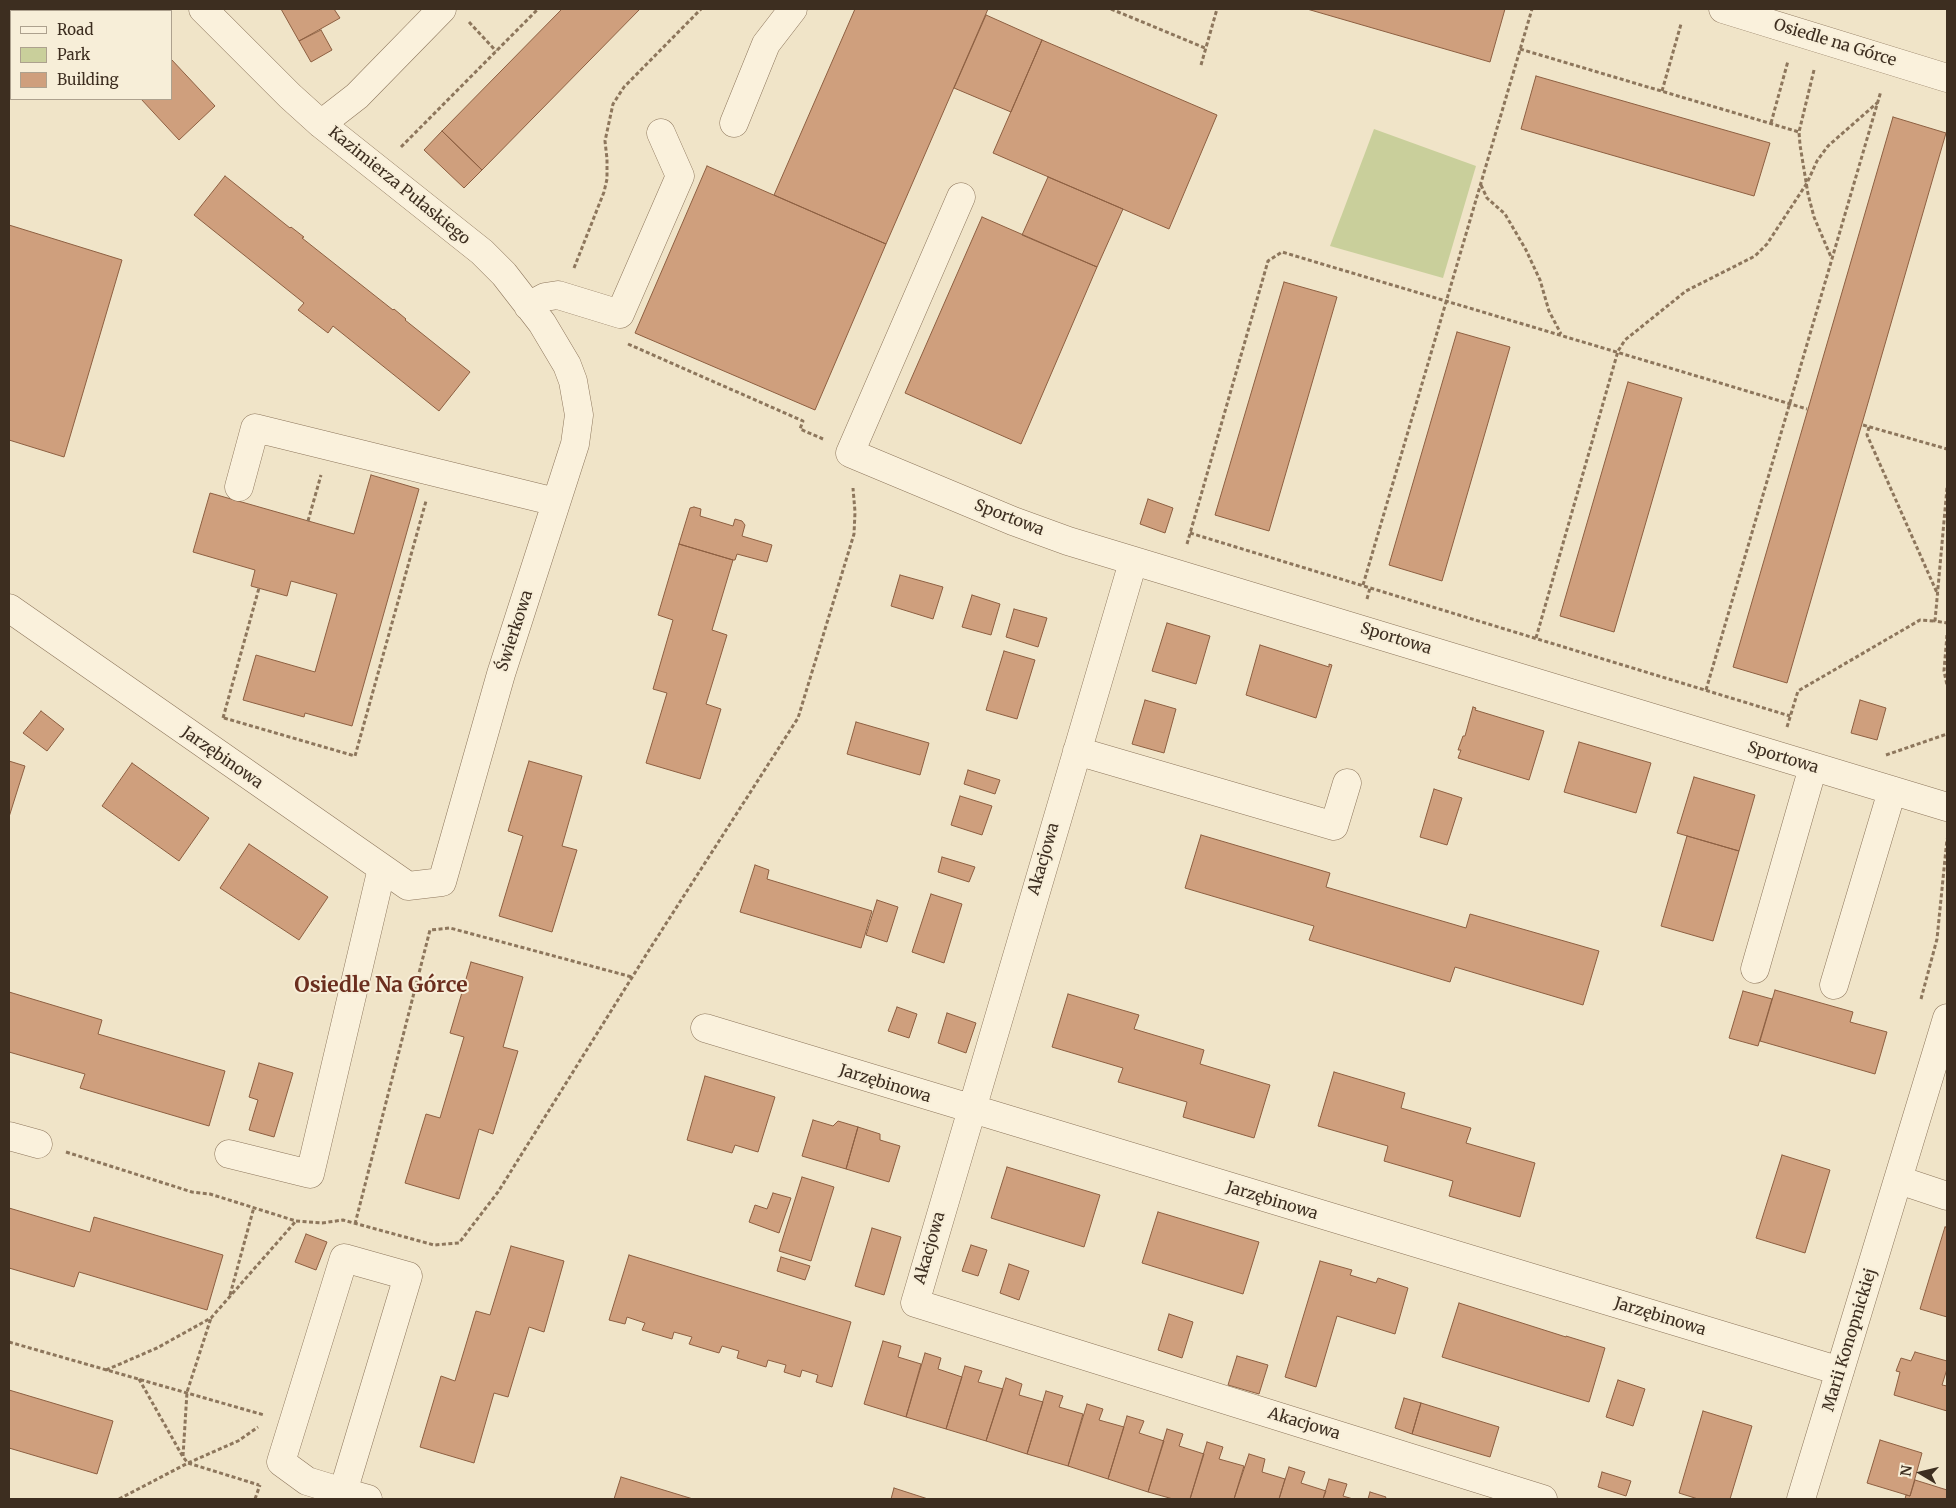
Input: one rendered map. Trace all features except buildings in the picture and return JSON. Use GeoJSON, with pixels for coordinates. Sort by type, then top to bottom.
{"type":"FeatureCollection","features":[{"type":"Feature","properties":{"kind":"street","name":"Kazimierza Pułaskiego"},"geometry":{"type":"LineString","coordinates":[[203,9],[290,96],[322,124],[482,252],[504,274],[557,346],[573,381]]}},
{"type":"Feature","properties":{"kind":"street"},"geometry":{"type":"LineString","coordinates":[[734,123],[766,44],[793,9]]}},
{"type":"Feature","properties":{"kind":"street","name":"Osiedle na Górce"},"geometry":{"type":"LineString","coordinates":[[1723,9],[1947,78]]}},
{"type":"Feature","properties":{"kind":"street"},"geometry":{"type":"LineString","coordinates":[[322,124],[357,96],[452,12]]}},
{"type":"Feature","properties":{"kind":"street"},"geometry":{"type":"LineString","coordinates":[[528,306],[553,295],[620,314],[680,176],[661,133]]}},
{"type":"Feature","properties":{"kind":"street"},"geometry":{"type":"LineString","coordinates":[[850,453],[961,197]]}},
{"type":"Feature","properties":{"kind":"street","name":"Świerkowa"},"geometry":{"type":"LineString","coordinates":[[442,882],[501,674],[575,444],[578,429],[577,399],[573,381]]}},
{"type":"Feature","properties":{"kind":"street"},"geometry":{"type":"LineString","coordinates":[[239,487],[255,428],[556,502]]}},
{"type":"Feature","properties":{"kind":"street","name":"Sportowa"},"geometry":{"type":"LineString","coordinates":[[850,453],[1014,521],[1133,562],[1378,634],[1947,807]]}},
{"type":"Feature","properties":{"kind":"street","name":"Akacjowa"},"geometry":{"type":"LineString","coordinates":[[1133,562],[970,1110],[915,1303],[1543,1499]]}},
{"type":"Feature","properties":{"kind":"street","name":"Jarzębinowa"},"geometry":{"type":"LineString","coordinates":[[9,608],[408,886],[442,882]]}},
{"type":"Feature","properties":{"kind":"street"},"geometry":{"type":"LineString","coordinates":[[1076,751],[1334,826],[1348,783]]}},
{"type":"Feature","properties":{"kind":"street"},"geometry":{"type":"LineString","coordinates":[[1755,968],[1813,767]]}},
{"type":"Feature","properties":{"kind":"street"},"geometry":{"type":"LineString","coordinates":[[1834,985],[1892,791]]}},
{"type":"Feature","properties":{"kind":"street"},"geometry":{"type":"LineString","coordinates":[[230,1154],[310,1174],[382,868]]}},
{"type":"Feature","properties":{"kind":"street","name":"Marii Konopnickiej"},"geometry":{"type":"LineString","coordinates":[[1801,1499],[1947,1018]]}},
{"type":"Feature","properties":{"kind":"street","name":"Jarzębinowa"},"geometry":{"type":"LineString","coordinates":[[705,1028],[970,1110],[1840,1371]]}},
{"type":"Feature","properties":{"kind":"street"},"geometry":{"type":"LineString","coordinates":[[9,1136],[38,1144]]}},
{"type":"Feature","properties":{"kind":"street"},"geometry":{"type":"LineString","coordinates":[[1898,1180],[1947,1196]]}},
{"type":"Feature","properties":{"kind":"street"},"geometry":{"type":"LineString","coordinates":[[344,1258],[408,1276],[356,1495],[304,1490],[281,1462],[283,1420],[344,1258]]}},
{"type":"Feature","properties":{"kind":"path"},"geometry":{"type":"LineString","coordinates":[[397,151],[538,9]]}},
{"type":"Feature","properties":{"kind":"path"},"geometry":{"type":"LineString","coordinates":[[562,296],[604,192],[607,178],[605,141],[613,104],[618,94],[701,9]]}},
{"type":"Feature","properties":{"kind":"path"},"geometry":{"type":"LineString","coordinates":[[1111,9],[1205,48]]}},
{"type":"Feature","properties":{"kind":"path"},"geometry":{"type":"LineString","coordinates":[[1201,65],[1217,9]]}},
{"type":"Feature","properties":{"kind":"path"},"geometry":{"type":"LineString","coordinates":[[1363,585],[1532,9]]}},
{"type":"Feature","properties":{"kind":"path"},"geometry":{"type":"LineString","coordinates":[[452,12],[496,51]]}},
{"type":"Feature","properties":{"kind":"path"},"geometry":{"type":"LineString","coordinates":[[1662,91],[1681,24]]}},
{"type":"Feature","properties":{"kind":"path"},"geometry":{"type":"LineString","coordinates":[[1520,49],[1799,132]]}},
{"type":"Feature","properties":{"kind":"path"},"geometry":{"type":"LineString","coordinates":[[1771,123],[1788,58]]}},
{"type":"Feature","properties":{"kind":"path"},"geometry":{"type":"LineString","coordinates":[[1815,66],[1799,132],[1814,217],[1832,258]]}},
{"type":"Feature","properties":{"kind":"path"},"geometry":{"type":"LineString","coordinates":[[1706,690],[1882,88]]}},
{"type":"Feature","properties":{"kind":"path"},"geometry":{"type":"LineString","coordinates":[[1536,638],[1618,351],[1625,340],[1686,291],[1755,256],[1767,244],[1807,183],[1817,161],[1828,146],[1877,102]]}},
{"type":"Feature","properties":{"kind":"path"},"geometry":{"type":"LineString","coordinates":[[1481,185],[1487,198],[1505,214],[1526,250],[1540,280],[1549,311],[1562,334]]}},
{"type":"Feature","properties":{"kind":"path"},"geometry":{"type":"LineString","coordinates":[[1178,575],[1268,261],[1282,252],[1562,334],[1807,409]]}},
{"type":"Feature","properties":{"kind":"path"},"geometry":{"type":"LineString","coordinates":[[621,341],[803,421],[800,429],[826,440]]}},
{"type":"Feature","properties":{"kind":"path"},"geometry":{"type":"LineString","coordinates":[[1863,425],[1947,449]]}},
{"type":"Feature","properties":{"kind":"path"},"geometry":{"type":"LineString","coordinates":[[1869,426],[1867,435],[1938,595]]}},
{"type":"Feature","properties":{"kind":"path"},"geometry":{"type":"LineString","coordinates":[[308,521],[329,445]]}},
{"type":"Feature","properties":{"kind":"path"},"geometry":{"type":"LineString","coordinates":[[38,1144],[192,1192],[210,1194],[296,1221],[322,1224],[343,1220],[434,1245],[460,1244],[498,1192],[632,977],[798,718],[854,534],[855,512],[850,453]]}},
{"type":"Feature","properties":{"kind":"path"},"geometry":{"type":"LineString","coordinates":[[224,718],[355,756],[435,472]]}},
{"type":"Feature","properties":{"kind":"path"},"geometry":{"type":"LineString","coordinates":[[1935,621],[1947,488]]}},
{"type":"Feature","properties":{"kind":"path"},"geometry":{"type":"LineString","coordinates":[[1190,532],[1790,716]]}},
{"type":"Feature","properties":{"kind":"path"},"geometry":{"type":"LineString","coordinates":[[221,726],[259,588]]}},
{"type":"Feature","properties":{"kind":"path"},"geometry":{"type":"LineString","coordinates":[[1786,729],[1798,691],[1920,620],[1947,623]]}},
{"type":"Feature","properties":{"kind":"path"},"geometry":{"type":"LineString","coordinates":[[1947,635],[1944,672],[1947,685]]}},
{"type":"Feature","properties":{"kind":"path"},"geometry":{"type":"LineString","coordinates":[[355,1224],[430,930],[450,928],[632,977]]}},
{"type":"Feature","properties":{"kind":"path"},"geometry":{"type":"LineString","coordinates":[[230,1296],[254,1207]]}},
{"type":"Feature","properties":{"kind":"path"},"geometry":{"type":"LineString","coordinates":[[106,1370],[157,1348],[211,1318],[296,1221]]}},
{"type":"Feature","properties":{"kind":"path"},"geometry":{"type":"LineString","coordinates":[[182,1457],[187,1392],[211,1318]]}},
{"type":"Feature","properties":{"kind":"path"},"geometry":{"type":"LineString","coordinates":[[9,1342],[283,1420]]}},
{"type":"Feature","properties":{"kind":"path"},"geometry":{"type":"LineString","coordinates":[[139,1379],[182,1457],[188,1462],[259,1485]]}},
{"type":"Feature","properties":{"kind":"path"},"geometry":{"type":"LineString","coordinates":[[119,1499],[188,1462],[283,1420]]}},
{"type":"Feature","properties":{"kind":"green space"},"geometry":{"type":"Polygon","coordinates":[[[1374,129],[1476,166],[1443,278],[1330,246],[1374,129]]]}},
{"type":"Feature","properties":{"kind":"district","name":"Osiedle Na Górce"},"geometry":{"type":"Point","coordinates":[381,986]}}]}
